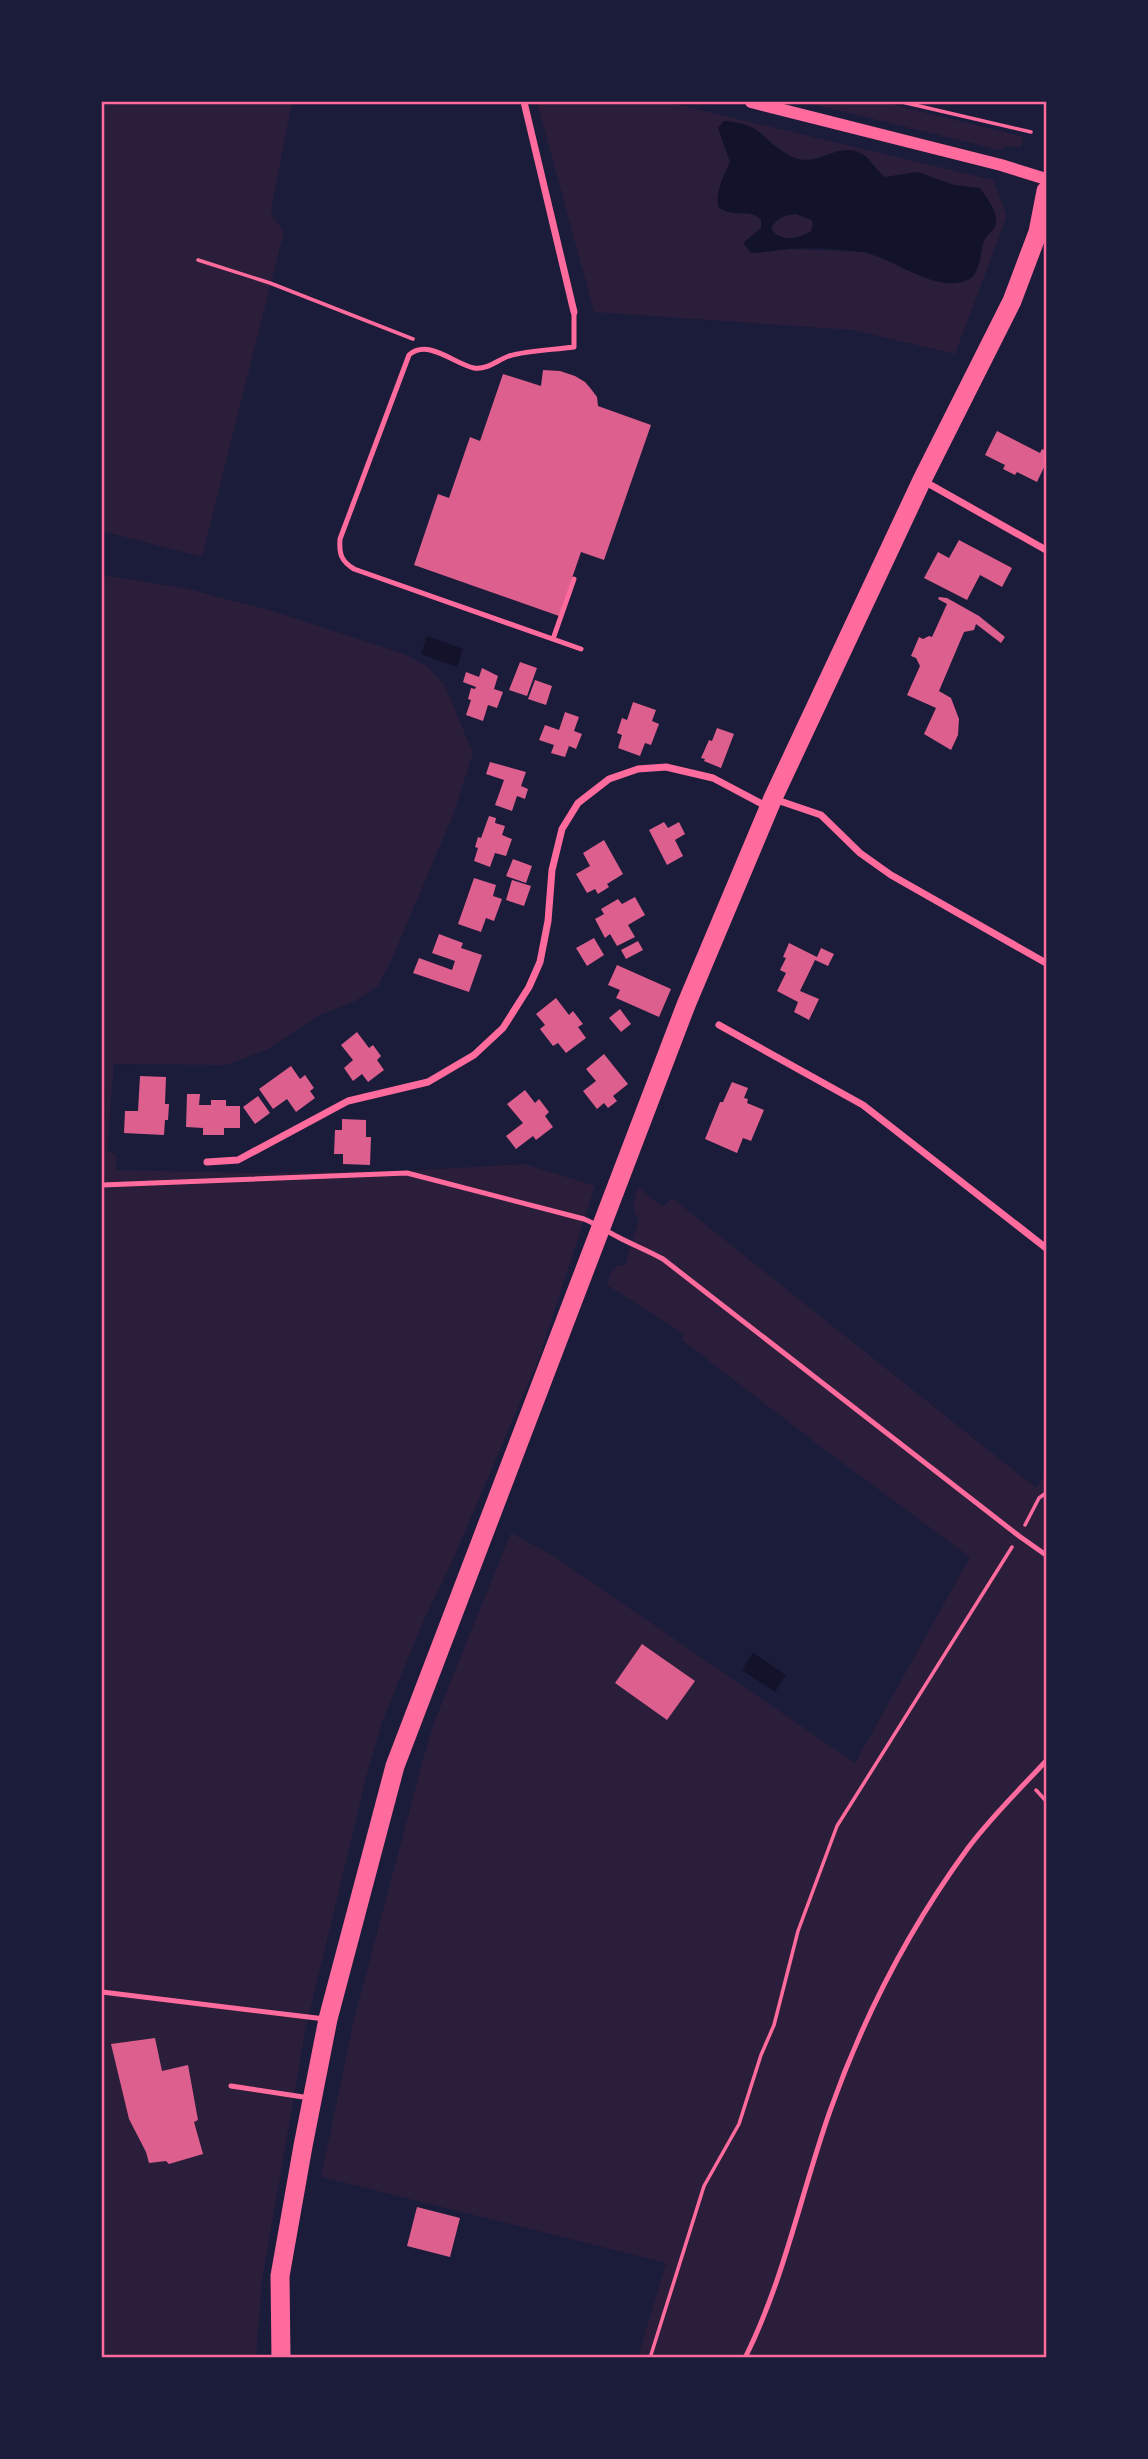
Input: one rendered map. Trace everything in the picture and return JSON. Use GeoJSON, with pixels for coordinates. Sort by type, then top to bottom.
{"type":"FeatureCollection","features":[{"type":"Feature","properties":{"kind":"highway"},"geometry":{"type":"LineString","coordinates":[[281,2357],[281,2276],[328,2019],[395,1766],[683,1012],[771,803],[922,480],[1012,301],[1038,232],[1046,191]]}},
{"type":"Feature","properties":{"kind":"street"},"geometry":{"type":"LineString","coordinates":[[524,102],[574,312]]}},
{"type":"Feature","properties":{"kind":"street"},"geometry":{"type":"LineString","coordinates":[[751,102],[1001,165],[1046,179]]}},
{"type":"Feature","properties":{"kind":"street"},"geometry":{"type":"LineString","coordinates":[[922,480],[1046,550]]}},
{"type":"Feature","properties":{"kind":"street"},"geometry":{"type":"LineString","coordinates":[[206,1162],[238,1160],[348,1101],[428,1082],[474,1055],[503,1028],[529,987],[540,962],[548,921],[552,870],[562,829],[578,803],[609,779],[638,769],[666,767],[713,778],[771,803],[821,815],[860,853],[891,875],[1046,963]]}},
{"type":"Feature","properties":{"kind":"street"},"geometry":{"type":"LineString","coordinates":[[719,1025],[863,1105],[1046,1248]]}},
{"type":"Feature","properties":{"kind":"lane"},"geometry":{"type":"LineString","coordinates":[[574,312],[574,347],[509,356],[488,367],[474,368],[429,349],[413,352],[406,360],[340,539],[341,559],[354,569],[581,649]]}},
{"type":"Feature","properties":{"kind":"lane"},"geometry":{"type":"LineString","coordinates":[[553,639],[575,579]]}},
{"type":"Feature","properties":{"kind":"lane"},"geometry":{"type":"LineString","coordinates":[[102,1185],[407,1173],[602,1226],[619,1238],[663,1259],[1046,1555]]}},
{"type":"Feature","properties":{"kind":"lane"},"geometry":{"type":"LineString","coordinates":[[745,2357],[790,2242],[830,2109],[889,1975],[930,1903],[970,1846],[1046,1761]]}},
{"type":"Feature","properties":{"kind":"lane"},"geometry":{"type":"LineString","coordinates":[[102,1992],[328,2019]]}},
{"type":"Feature","properties":{"kind":"lane"},"geometry":{"type":"LineString","coordinates":[[231,2086],[313,2098]]}},
{"type":"Feature","properties":{"kind":"path"},"geometry":{"type":"LineString","coordinates":[[902,102],[1031,132]]}},
{"type":"Feature","properties":{"kind":"path"},"geometry":{"type":"LineString","coordinates":[[198,260],[270,283],[410,337],[429,349]]}},
{"type":"Feature","properties":{"kind":"path"},"geometry":{"type":"LineString","coordinates":[[650,2357],[704,2186],[738,2124],[774,2025],[798,1931],[836,1826],[1019,1536],[1039,1498],[1046,1493]]}},
{"type":"Feature","properties":{"kind":"shaded area"},"geometry":{"type":"Polygon","coordinates":[[[102,102],[292,102],[271,210],[273,218],[284,231],[202,557],[102,531],[102,102]]]}},
{"type":"Feature","properties":{"kind":"shaded area"},"geometry":{"type":"Polygon","coordinates":[[[537,102],[667,102],[993,180],[1007,216],[955,354],[853,330],[594,312],[537,102]],[[775,145],[729,157],[730,162],[720,184],[732,214],[751,213],[761,219],[761,228],[750,239],[751,253],[791,249],[865,252],[946,282],[973,275],[982,252],[982,241],[976,220],[960,187],[918,173],[885,177],[835,152],[818,159],[804,160],[775,145]]]}},
{"type":"Feature","properties":{"kind":"shaded area"},"geometry":{"type":"Polygon","coordinates":[[[804,102],[882,102],[1024,137],[1021,147],[1007,146],[1000,150],[804,102]]]}},
{"type":"Feature","properties":{"kind":"shaded area"},"geometry":{"type":"Polygon","coordinates":[[[724,121],[749,126],[784,153],[802,160],[850,150],[866,157],[885,177],[918,172],[954,185],[980,188],[993,208],[996,224],[985,239],[975,274],[965,281],[939,282],[875,255],[846,250],[796,248],[751,253],[743,243],[761,228],[761,219],[751,214],[729,212],[718,207],[719,190],[730,162],[718,128],[724,121]],[[796,214],[788,215],[778,220],[771,229],[785,238],[795,238],[811,231],[812,220],[796,214]]]}},
{"type":"Feature","properties":{"kind":"shaded area"},"geometry":{"type":"Polygon","coordinates":[[[796,214],[812,220],[811,231],[801,236],[785,238],[771,229],[781,218],[796,214]]]}},
{"type":"Feature","properties":{"kind":"shaded area"},"geometry":{"type":"Polygon","coordinates":[[[102,575],[185,588],[266,609],[402,653],[427,666],[445,686],[473,753],[453,815],[378,986],[355,1001],[320,1015],[268,1049],[227,1065],[114,1064],[107,1150],[116,1155],[116,1170],[251,1173],[404,1171],[525,1164],[595,1186],[539,1358],[382,1722],[306,2027],[262,2280],[256,2357],[102,2358],[102,575]]]}},
{"type":"Feature","properties":{"kind":"shaded area"},"geometry":{"type":"Polygon","coordinates":[[[427,636],[463,649],[457,667],[421,654],[427,636]]]}},
{"type":"Feature","properties":{"kind":"shaded area"},"geometry":{"type":"Polygon","coordinates":[[[638,1187],[663,1207],[672,1198],[1036,1488],[1046,1474],[1046,2357],[638,2357],[666,2263],[321,2177],[354,2019],[424,1756],[435,1720],[511,1533],[552,1555],[855,1763],[970,1557],[682,1340],[684,1334],[607,1285],[615,1268],[625,1265],[639,1220],[633,1209],[638,1187]]]}},
{"type":"Feature","properties":{"kind":"shaded area"},"geometry":{"type":"Polygon","coordinates":[[[753,1653],[786,1675],[775,1692],[742,1670],[753,1653]]]}},
{"type":"Feature","properties":{"kind":"building"},"geometry":{"type":"Polygon","coordinates":[[[543,370],[560,371],[575,376],[591,389],[597,397],[598,406],[651,425],[604,560],[581,552],[559,616],[414,565],[438,494],[449,498],[470,437],[480,441],[503,374],[541,386],[543,370]]]}},
{"type":"Feature","properties":{"kind":"building"},"geometry":{"type":"Polygon","coordinates":[[[997,431],[1040,453],[1042,449],[1046,451],[1046,463],[1037,482],[1017,472],[1015,475],[1003,469],[1005,465],[985,455],[997,431]]]}},
{"type":"Feature","properties":{"kind":"building"},"geometry":{"type":"Polygon","coordinates":[[[959,540],[1012,568],[1002,587],[980,575],[967,600],[924,578],[938,552],[949,558],[959,540]]]}},
{"type":"Feature","properties":{"kind":"building"},"geometry":{"type":"Polygon","coordinates":[[[947,598],[979,616],[1005,637],[1001,643],[976,624],[974,630],[964,632],[939,691],[951,698],[959,719],[958,735],[951,750],[924,734],[936,708],[907,695],[920,666],[916,658],[911,656],[919,637],[932,637],[947,604],[938,599],[947,598]]]}},
{"type":"Feature","properties":{"kind":"building"},"geometry":{"type":"Polygon","coordinates":[[[520,662],[537,668],[527,696],[509,690],[520,662]]]}},
{"type":"Feature","properties":{"kind":"building"},"geometry":{"type":"Polygon","coordinates":[[[482,668],[498,676],[494,689],[503,692],[497,708],[488,705],[483,721],[466,715],[471,700],[468,699],[471,688],[476,687],[463,682],[466,672],[479,677],[482,668]]]}},
{"type":"Feature","properties":{"kind":"building"},"geometry":{"type":"Polygon","coordinates":[[[535,680],[552,686],[546,705],[528,699],[535,680]]]}},
{"type":"Feature","properties":{"kind":"building"},"geometry":{"type":"Polygon","coordinates":[[[633,702],[656,710],[652,721],[659,724],[651,745],[645,743],[640,756],[618,748],[622,735],[617,733],[622,718],[627,720],[633,702]]]}},
{"type":"Feature","properties":{"kind":"building"},"geometry":{"type":"Polygon","coordinates":[[[565,712],[579,717],[574,731],[582,734],[576,749],[569,746],[565,757],[551,753],[554,745],[539,740],[545,725],[559,730],[565,712]]]}},
{"type":"Feature","properties":{"kind":"building"},"geometry":{"type":"Polygon","coordinates":[[[717,728],[734,734],[721,768],[701,758],[717,728]]]}},
{"type":"Feature","properties":{"kind":"building"},"geometry":{"type":"Polygon","coordinates":[[[490,762],[526,772],[521,786],[528,789],[525,799],[517,796],[512,811],[495,805],[504,780],[486,774],[490,762]]]}},
{"type":"Feature","properties":{"kind":"building"},"geometry":{"type":"Polygon","coordinates":[[[489,816],[496,818],[495,823],[505,826],[502,835],[512,839],[506,856],[495,853],[490,867],[474,861],[478,837],[481,838],[489,816]]]}},
{"type":"Feature","properties":{"kind":"building"},"geometry":{"type":"Polygon","coordinates":[[[664,822],[668,828],[679,822],[685,834],[675,840],[683,856],[667,865],[649,830],[664,822]]]}},
{"type":"Feature","properties":{"kind":"building"},"geometry":{"type":"Polygon","coordinates":[[[604,840],[623,874],[607,884],[609,887],[598,894],[595,889],[587,893],[576,874],[590,866],[583,853],[604,840]]]}},
{"type":"Feature","properties":{"kind":"building"},"geometry":{"type":"Polygon","coordinates":[[[513,859],[532,866],[526,883],[506,876],[513,859]]]}},
{"type":"Feature","properties":{"kind":"building"},"geometry":{"type":"Polygon","coordinates":[[[474,878],[496,885],[493,896],[502,899],[494,921],[486,918],[481,932],[458,924],[474,878]]]}},
{"type":"Feature","properties":{"kind":"building"},"geometry":{"type":"Polygon","coordinates":[[[512,880],[531,886],[524,906],[506,900],[512,880]]]}},
{"type":"Feature","properties":{"kind":"building"},"geometry":{"type":"Polygon","coordinates":[[[635,897],[645,915],[628,925],[635,937],[617,946],[610,934],[605,938],[595,919],[604,914],[601,909],[618,899],[622,904],[635,897]]]}},
{"type":"Feature","properties":{"kind":"building"},"geometry":{"type":"Polygon","coordinates":[[[439,934],[463,943],[461,948],[482,955],[469,992],[413,973],[419,958],[452,970],[455,961],[432,953],[439,934]]]}},
{"type":"Feature","properties":{"kind":"building"},"geometry":{"type":"Polygon","coordinates":[[[594,938],[604,955],[587,966],[576,948],[594,938]]]}},
{"type":"Feature","properties":{"kind":"building"},"geometry":{"type":"Polygon","coordinates":[[[638,941],[643,950],[626,959],[621,950],[638,941]]]}},
{"type":"Feature","properties":{"kind":"building"},"geometry":{"type":"Polygon","coordinates":[[[789,943],[817,957],[821,948],[834,954],[828,966],[815,960],[800,991],[819,999],[809,1020],[794,1012],[798,1002],[777,991],[786,973],[780,970],[789,943]]]}},
{"type":"Feature","properties":{"kind":"building"},"geometry":{"type":"Polygon","coordinates":[[[617,965],[671,989],[659,1017],[616,998],[620,990],[608,985],[617,965]]]}},
{"type":"Feature","properties":{"kind":"building"},"geometry":{"type":"Polygon","coordinates":[[[556,998],[569,1015],[573,1011],[583,1024],[578,1027],[586,1038],[566,1053],[558,1043],[553,1046],[540,1029],[545,1025],[536,1014],[556,998]]]}},
{"type":"Feature","properties":{"kind":"building"},"geometry":{"type":"Polygon","coordinates":[[[620,1009],[631,1024],[621,1032],[609,1018],[620,1009]]]}},
{"type":"Feature","properties":{"kind":"building"},"geometry":{"type":"Polygon","coordinates":[[[357,1032],[369,1048],[373,1045],[381,1056],[377,1060],[384,1070],[368,1082],[362,1074],[353,1081],[344,1068],[353,1060],[341,1045],[357,1032]]]}},
{"type":"Feature","properties":{"kind":"building"},"geometry":{"type":"Polygon","coordinates":[[[604,1054],[628,1084],[613,1096],[617,1101],[608,1108],[604,1103],[597,1109],[583,1091],[596,1081],[586,1069],[604,1054]]]}},
{"type":"Feature","properties":{"kind":"building"},"geometry":{"type":"Polygon","coordinates":[[[291,1066],[300,1079],[305,1075],[314,1088],[310,1091],[315,1098],[296,1112],[287,1099],[273,1109],[259,1089],[291,1066]]]}},
{"type":"Feature","properties":{"kind":"building"},"geometry":{"type":"Polygon","coordinates":[[[140,1076],[166,1077],[165,1104],[169,1104],[164,1135],[124,1133],[125,1111],[138,1111],[140,1076]]]}},
{"type":"Feature","properties":{"kind":"building"},"geometry":{"type":"Polygon","coordinates":[[[732,1082],[748,1088],[744,1098],[748,1099],[747,1103],[764,1110],[751,1141],[743,1138],[737,1153],[705,1139],[720,1102],[723,1102],[732,1082]]]}},
{"type":"Feature","properties":{"kind":"building"},"geometry":{"type":"Polygon","coordinates":[[[525,1090],[535,1103],[539,1099],[549,1112],[545,1116],[553,1127],[536,1140],[533,1136],[516,1149],[506,1136],[523,1123],[507,1104],[525,1090]]]}},
{"type":"Feature","properties":{"kind":"building"},"geometry":{"type":"Polygon","coordinates":[[[187,1094],[200,1094],[199,1105],[211,1105],[211,1100],[226,1100],[226,1106],[240,1106],[240,1128],[224,1128],[224,1135],[203,1135],[203,1128],[186,1127],[187,1094]]]}},
{"type":"Feature","properties":{"kind":"building"},"geometry":{"type":"Polygon","coordinates":[[[258,1096],[270,1113],[255,1124],[243,1107],[258,1096]]]}},
{"type":"Feature","properties":{"kind":"building"},"geometry":{"type":"Polygon","coordinates":[[[342,1119],[366,1120],[366,1137],[371,1137],[370,1165],[343,1164],[343,1154],[334,1154],[335,1130],[342,1130],[342,1119]]]}},
{"type":"Feature","properties":{"kind":"building"},"geometry":{"type":"Polygon","coordinates":[[[642,1644],[695,1681],[667,1720],[615,1683],[642,1644]]]}},
{"type":"Feature","properties":{"kind":"building"},"geometry":{"type":"Polygon","coordinates":[[[155,2038],[162,2071],[188,2065],[198,2120],[194,2122],[203,2154],[169,2164],[166,2161],[149,2163],[129,2119],[111,2044],[155,2038]]]}},
{"type":"Feature","properties":{"kind":"building"},"geometry":{"type":"Polygon","coordinates":[[[417,2207],[460,2218],[450,2257],[407,2246],[417,2207]]]}}]}
